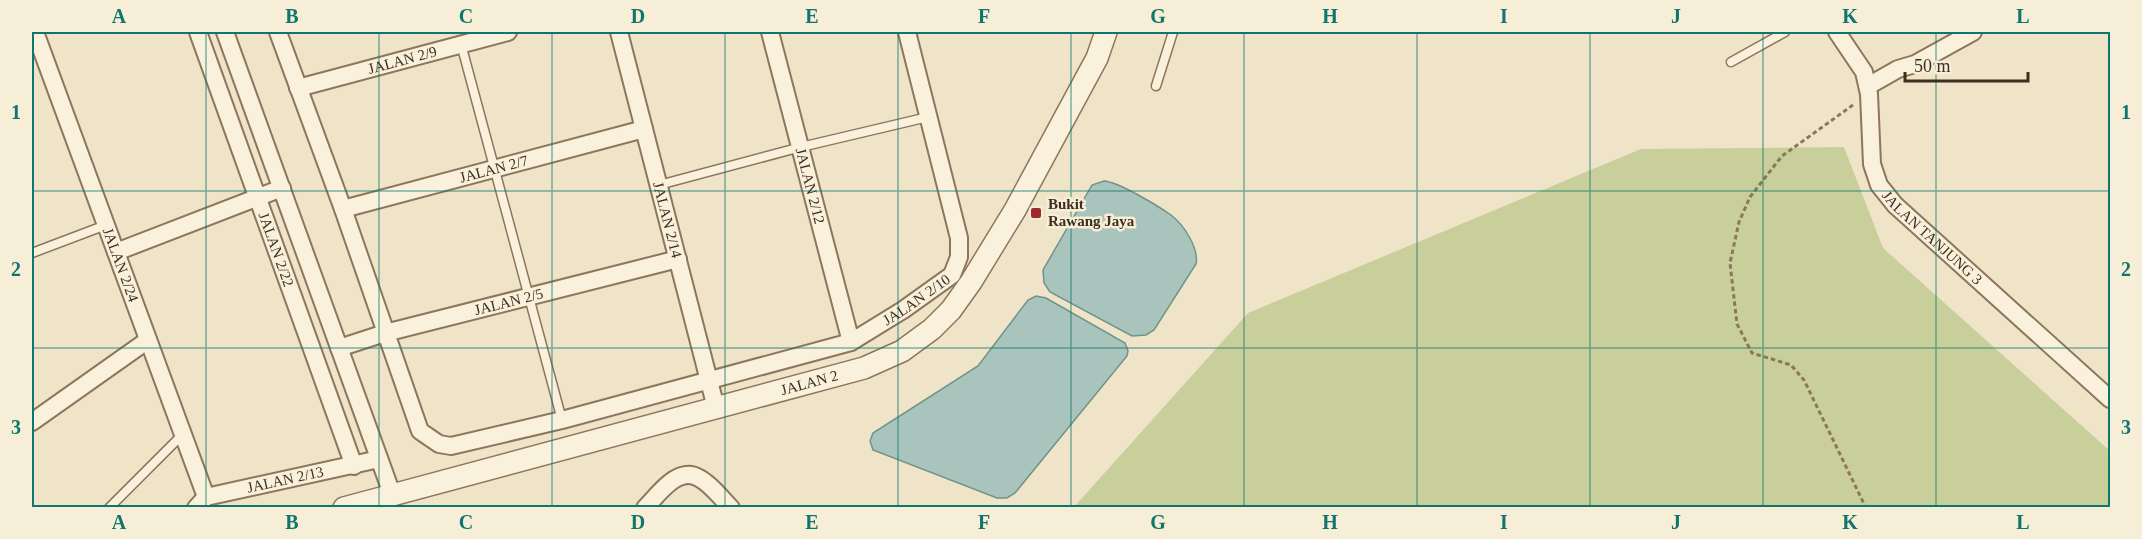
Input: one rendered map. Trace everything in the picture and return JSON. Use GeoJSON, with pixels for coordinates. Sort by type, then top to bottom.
{"type":"FeatureCollection","features":[{"type":"Feature","properties":{"kind":"street","name":"JALAN 2/22"},"geometry":{"type":"LineString","coordinates":[[198,32],[354,466]]}},
{"type":"Feature","properties":{"kind":"street"},"geometry":{"type":"LineString","coordinates":[[225,32],[392,494]]}},
{"type":"Feature","properties":{"kind":"street","name":"JALAN 2/10"},"geometry":{"type":"LineString","coordinates":[[278,32],[420,431],[439,444],[451,446],[562,420],[851,342],[952,275],[957,267],[960,250],[959,238],[907,32]]}},
{"type":"Feature","properties":{"kind":"street","name":"JALAN 2/14"},"geometry":{"type":"LineString","coordinates":[[619,32],[716,408]]}},
{"type":"Feature","properties":{"kind":"street","name":"JALAN 2/12"},"geometry":{"type":"LineString","coordinates":[[770,32],[851,342]]}},
{"type":"Feature","properties":{"kind":"street","name":"JALAN 2"},"geometry":{"type":"LineString","coordinates":[[344,507],[864,368],[902,351],[932,329],[951,310],[971,282],[1015,210],[1093,67],[1106,32]]}},
{"type":"Feature","properties":{"kind":"street","name":"JALAN TANJUNG 3"},"geometry":{"type":"LineString","coordinates":[[1837,32],[1864,72],[1869,90],[1872,165],[1879,185],[1895,205],[2110,399]]}},
{"type":"Feature","properties":{"kind":"street"},"geometry":{"type":"LineString","coordinates":[[1869,90],[1898,69],[1915,64],[1973,32]]}},
{"type":"Feature","properties":{"kind":"street","name":"JALAN 2/24"},"geometry":{"type":"LineString","coordinates":[[34,33],[183,434],[201,502]]}},
{"type":"Feature","properties":{"kind":"street","name":"JALAN 2/9"},"geometry":{"type":"LineString","coordinates":[[298,88],[499,33]]}},
{"type":"Feature","properties":{"kind":"street","name":"JALAN 2/7"},"geometry":{"type":"LineString","coordinates":[[343,210],[644,129]]}},
{"type":"Feature","properties":{"kind":"street"},"geometry":{"type":"LineString","coordinates":[[116,252],[282,188]]}},
{"type":"Feature","properties":{"kind":"street","name":"JALAN 2/5"},"geometry":{"type":"LineString","coordinates":[[339,348],[385,333],[678,259]]}},
{"type":"Feature","properties":{"kind":"street"},"geometry":{"type":"LineString","coordinates":[[32,422],[148,340]]}},
{"type":"Feature","properties":{"kind":"street","name":"JALAN 2/13"},"geometry":{"type":"LineString","coordinates":[[201,502],[379,459]]}},
{"type":"Feature","properties":{"kind":"street"},"geometry":{"type":"LineString","coordinates":[[645,507],[675,478],[688,475],[699,477],[731,507]]}},
{"type":"Feature","properties":{"kind":"lane"},"geometry":{"type":"LineString","coordinates":[[1156,86],[1173,32]]}},
{"type":"Feature","properties":{"kind":"lane"},"geometry":{"type":"LineString","coordinates":[[1731,62],[1785,32]]}},
{"type":"Feature","properties":{"kind":"lane"},"geometry":{"type":"LineString","coordinates":[[461,44],[562,420]]}},
{"type":"Feature","properties":{"kind":"lane"},"geometry":{"type":"LineString","coordinates":[[659,185],[801,147],[928,117]]}},
{"type":"Feature","properties":{"kind":"lane"},"geometry":{"type":"LineString","coordinates":[[32,253],[106,225]]}},
{"type":"Feature","properties":{"kind":"lane"},"geometry":{"type":"LineString","coordinates":[[109,507],[183,434]]}},
{"type":"Feature","properties":{"kind":"path"},"geometry":{"type":"LineString","coordinates":[[1866,507],[1804,380],[1791,365],[1752,353],[1737,324],[1731,263],[1739,222],[1750,197],[1782,156],[1869,90]]}},
{"type":"Feature","properties":{"kind":"green space"},"geometry":{"type":"Polygon","coordinates":[[[1844,147],[1883,248],[2110,451],[2110,507],[1074,507],[1248,313],[1641,149],[1844,147]]]}},
{"type":"Feature","properties":{"kind":"water"},"geometry":{"type":"Polygon","coordinates":[[[1104,181],[1128,190],[1171,215],[1185,231],[1195,251],[1196,264],[1154,330],[1146,335],[1132,336],[1050,292],[1044,283],[1043,270],[1092,185],[1104,181]]]}},
{"type":"Feature","properties":{"kind":"water"},"geometry":{"type":"Polygon","coordinates":[[[1036,296],[1046,298],[1125,343],[1128,351],[1127,356],[1015,493],[1007,498],[997,498],[873,450],[870,441],[873,433],[978,366],[1028,300],[1036,296]]]}},
{"type":"Feature","properties":{"kind":"place","name":"Bukit Rawang Jaya"},"geometry":{"type":"Point","coordinates":[1036,213]}}]}
